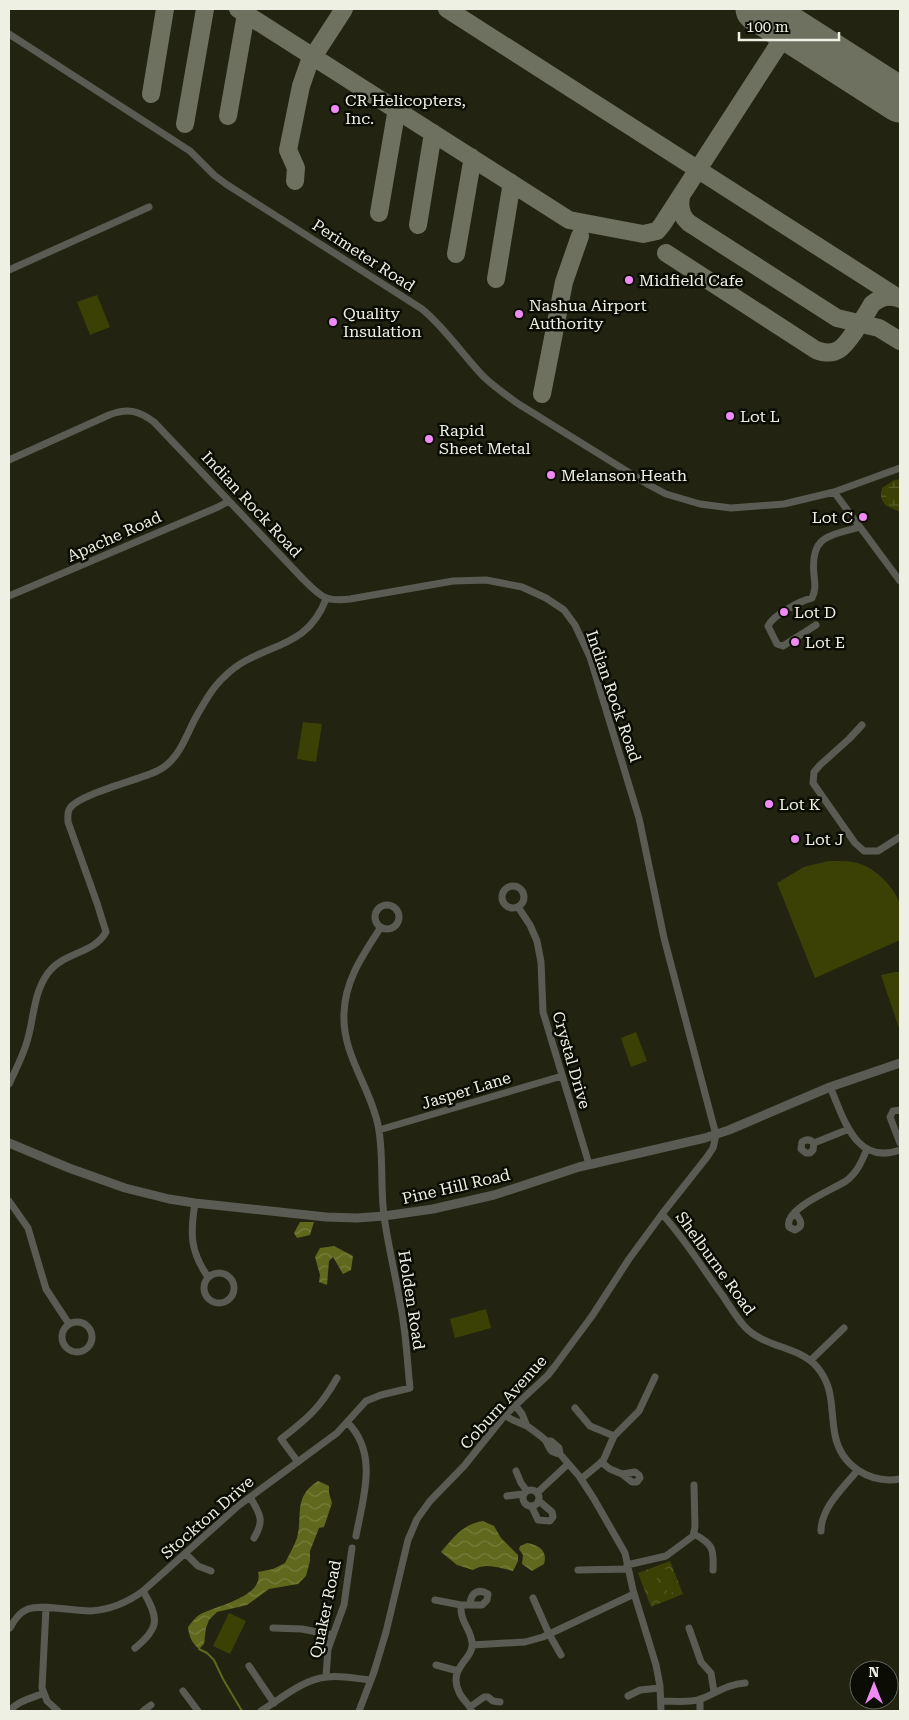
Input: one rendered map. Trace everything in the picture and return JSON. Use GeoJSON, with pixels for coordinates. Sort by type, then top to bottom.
{"type":"FeatureCollection","features":[{"type":"Feature","properties":{"kind":"street","name":"Perimeter Road"},"geometry":{"type":"LineString","coordinates":[[9,34],[190,151],[226,184],[422,309],[434,319],[495,387],[517,403],[666,494],[700,504],[731,508],[784,504],[834,492],[900,468]]}},
{"type":"Feature","properties":{"kind":"street"},"geometry":{"type":"LineString","coordinates":[[9,270],[149,207]]}},
{"type":"Feature","properties":{"kind":"street","name":"Indian Rock Road"},"geometry":{"type":"LineString","coordinates":[[9,460],[109,415],[124,410],[132,411],[154,422],[303,579],[326,599],[342,600],[452,581],[486,580],[509,584],[534,593],[555,604],[570,617],[580,633],[590,657],[641,825],[664,938],[716,1135]]}},
{"type":"Feature","properties":{"kind":"street"},"geometry":{"type":"LineString","coordinates":[[834,492],[900,581]]}},
{"type":"Feature","properties":{"kind":"street","name":"Apache Road"},"geometry":{"type":"LineString","coordinates":[[9,596],[218,507],[229,500]]}},
{"type":"Feature","properties":{"kind":"street"},"geometry":{"type":"LineString","coordinates":[[816,625],[783,646],[777,644],[768,626],[771,620],[805,600],[812,598],[816,592],[813,553],[820,542],[827,537],[860,527]]}},
{"type":"Feature","properties":{"kind":"street"},"geometry":{"type":"LineString","coordinates":[[9,1084],[20,1062],[28,1039],[38,992],[48,972],[66,958],[95,945],[102,940],[106,932],[70,830],[68,812],[70,806],[87,797],[156,772],[170,763],[184,744],[204,702],[223,678],[241,663],[304,633],[318,616],[326,599]]}},
{"type":"Feature","properties":{"kind":"street"},"geometry":{"type":"LineString","coordinates":[[862,725],[814,772],[814,784],[855,843],[864,851],[878,851],[900,837]]}},
{"type":"Feature","properties":{"kind":"street","name":"Crystal Drive"},"geometry":{"type":"LineString","coordinates":[[518,907],[530,925],[537,941],[541,962],[543,1012],[589,1164]]}},
{"type":"Feature","properties":{"kind":"street","name":"Holden Road"},"geometry":{"type":"LineString","coordinates":[[380,927],[349,982],[345,999],[344,1023],[349,1053],[374,1110],[379,1130],[384,1216],[400,1302],[410,1388]]}},
{"type":"Feature","properties":{"kind":"street","name":"Pine Hill Road"},"geometry":{"type":"LineString","coordinates":[[9,1143],[61,1165],[125,1188],[161,1198],[326,1217],[357,1218],[384,1216],[433,1209],[494,1195],[589,1164],[716,1135],[830,1087],[900,1063]]}},
{"type":"Feature","properties":{"kind":"street","name":"Jasper Lane"},"geometry":{"type":"LineString","coordinates":[[379,1130],[562,1076]]}},
{"type":"Feature","properties":{"kind":"street"},"geometry":{"type":"LineString","coordinates":[[830,1087],[856,1140],[867,1149],[885,1153],[900,1150]]}},
{"type":"Feature","properties":{"kind":"street"},"geometry":{"type":"LineString","coordinates":[[900,1110],[895,1110],[891,1114],[897,1124],[900,1143]]}},
{"type":"Feature","properties":{"kind":"street"},"geometry":{"type":"LineString","coordinates":[[814,1144],[849,1129]]}},
{"type":"Feature","properties":{"kind":"street","name":"Coburn Avenue"},"geometry":{"type":"LineString","coordinates":[[359,1711],[386,1632],[413,1526],[430,1501],[464,1466],[505,1415],[556,1366],[592,1316],[629,1259],[707,1157],[713,1148],[716,1135]]}},
{"type":"Feature","properties":{"kind":"street"},"geometry":{"type":"LineString","coordinates":[[795,1213],[819,1194],[846,1181],[852,1176],[861,1164],[867,1149]]}},
{"type":"Feature","properties":{"kind":"street"},"geometry":{"type":"LineString","coordinates":[[9,1201],[28,1228],[46,1289],[69,1324]]}},
{"type":"Feature","properties":{"kind":"street"},"geometry":{"type":"LineString","coordinates":[[195,1203],[192,1223],[192,1244],[198,1261],[208,1277]]}},
{"type":"Feature","properties":{"kind":"street","name":"Shelburne Road"},"geometry":{"type":"LineString","coordinates":[[662,1214],[745,1327],[761,1340],[811,1360]]}},
{"type":"Feature","properties":{"kind":"street"},"geometry":{"type":"LineString","coordinates":[[217,1273],[230,1278],[234,1288],[230,1297],[222,1302],[210,1300],[204,1290],[205,1281],[208,1277],[217,1273]]}},
{"type":"Feature","properties":{"kind":"street"},"geometry":{"type":"LineString","coordinates":[[74,1322],[84,1323],[91,1330],[90,1345],[83,1351],[73,1352],[64,1346],[63,1331],[69,1324],[74,1322]]}},
{"type":"Feature","properties":{"kind":"street"},"geometry":{"type":"LineString","coordinates":[[844,1328],[811,1360],[823,1374],[830,1390],[835,1436],[845,1457],[857,1471],[877,1479],[900,1479]]}},
{"type":"Feature","properties":{"kind":"street"},"geometry":{"type":"LineString","coordinates":[[581,1479],[601,1462],[614,1436],[639,1411],[655,1377]]}},
{"type":"Feature","properties":{"kind":"street"},"geometry":{"type":"LineString","coordinates":[[298,1462],[281,1439],[316,1410],[328,1395],[337,1378]]}},
{"type":"Feature","properties":{"kind":"street","name":"Stockton Drive"},"geometry":{"type":"LineString","coordinates":[[10,1628],[16,1617],[28,1609],[100,1610],[120,1604],[143,1591],[250,1497],[319,1448],[348,1422],[366,1401],[381,1395],[410,1388]]}},
{"type":"Feature","properties":{"kind":"street"},"geometry":{"type":"LineString","coordinates":[[515,1405],[522,1414],[527,1426]]}},
{"type":"Feature","properties":{"kind":"street"},"geometry":{"type":"LineString","coordinates":[[574,1408],[590,1426],[614,1436]]}},
{"type":"Feature","properties":{"kind":"street"},"geometry":{"type":"LineString","coordinates":[[505,1415],[511,1420],[527,1426],[546,1441],[547,1446],[554,1453],[560,1454],[581,1479],[614,1533],[624,1553],[634,1594],[656,1665],[661,1711]]}},
{"type":"Feature","properties":{"kind":"street"},"geometry":{"type":"LineString","coordinates":[[348,1422],[359,1437],[366,1458],[364,1491],[356,1536]]}},
{"type":"Feature","properties":{"kind":"street"},"geometry":{"type":"LineString","coordinates":[[601,1462],[610,1469],[622,1474]]}},
{"type":"Feature","properties":{"kind":"street"},"geometry":{"type":"LineString","coordinates":[[537,1493],[568,1464]]}},
{"type":"Feature","properties":{"kind":"street"},"geometry":{"type":"LineString","coordinates":[[507,1496],[525,1492],[533,1490],[537,1493],[539,1502],[552,1512],[554,1517],[550,1521],[538,1520],[532,1507],[524,1504],[522,1499],[525,1492],[516,1471]]}},
{"type":"Feature","properties":{"kind":"street"},"geometry":{"type":"LineString","coordinates":[[821,1531],[821,1521],[825,1512],[857,1471]]}},
{"type":"Feature","properties":{"kind":"street"},"geometry":{"type":"LineString","coordinates":[[578,1570],[628,1567],[666,1556],[676,1549],[694,1534],[696,1528],[694,1485]]}},
{"type":"Feature","properties":{"kind":"street"},"geometry":{"type":"LineString","coordinates":[[250,1497],[261,1518],[259,1529],[254,1538]]}},
{"type":"Feature","properties":{"kind":"street"},"geometry":{"type":"LineString","coordinates":[[532,1507],[539,1502]]}},
{"type":"Feature","properties":{"kind":"street"},"geometry":{"type":"LineString","coordinates":[[694,1534],[705,1540],[712,1549],[713,1570]]}},
{"type":"Feature","properties":{"kind":"street","name":"Quaker Road"},"geometry":{"type":"LineString","coordinates":[[326,1677],[328,1648],[344,1605],[352,1548]]}},
{"type":"Feature","properties":{"kind":"street"},"geometry":{"type":"LineString","coordinates":[[186,1554],[198,1566],[211,1571]]}},
{"type":"Feature","properties":{"kind":"street"},"geometry":{"type":"LineString","coordinates":[[135,1648],[150,1634],[156,1619],[143,1591]]}},
{"type":"Feature","properties":{"kind":"street"},"geometry":{"type":"LineString","coordinates":[[472,1645],[525,1642],[549,1634],[634,1594]]}},
{"type":"Feature","properties":{"kind":"street"},"geometry":{"type":"LineString","coordinates":[[533,1598],[549,1634],[561,1655]]}},
{"type":"Feature","properties":{"kind":"street"},"geometry":{"type":"LineString","coordinates":[[434,1600],[461,1605],[470,1604]]}},
{"type":"Feature","properties":{"kind":"street"},"geometry":{"type":"LineString","coordinates":[[461,1605],[462,1619],[472,1640],[472,1645],[458,1671],[456,1685],[459,1693],[471,1709],[494,1691]]}},
{"type":"Feature","properties":{"kind":"street"},"geometry":{"type":"LineString","coordinates":[[46,1608],[42,1671],[44,1693],[47,1701],[58,1711]]}},
{"type":"Feature","properties":{"kind":"street"},"geometry":{"type":"LineString","coordinates":[[273,1628],[302,1629],[332,1635]]}},
{"type":"Feature","properties":{"kind":"street"},"geometry":{"type":"LineString","coordinates":[[689,1628],[701,1662],[711,1673],[714,1692]]}},
{"type":"Feature","properties":{"kind":"street"},"geometry":{"type":"LineString","coordinates":[[436,1665],[458,1671]]}},
{"type":"Feature","properties":{"kind":"street"},"geometry":{"type":"LineString","coordinates":[[249,1666],[274,1703]]}},
{"type":"Feature","properties":{"kind":"street"},"geometry":{"type":"LineString","coordinates":[[261,1711],[309,1682],[326,1677],[371,1680]]}},
{"type":"Feature","properties":{"kind":"street"},"geometry":{"type":"LineString","coordinates":[[661,1701],[700,1699],[729,1686],[745,1682]]}},
{"type":"Feature","properties":{"kind":"street"},"geometry":{"type":"LineString","coordinates":[[628,1696],[640,1690],[660,1688]]}},
{"type":"Feature","properties":{"kind":"street"},"geometry":{"type":"LineString","coordinates":[[183,1690],[198,1711]]}},
{"type":"Feature","properties":{"kind":"street"},"geometry":{"type":"LineString","coordinates":[[10,1711],[19,1703],[44,1693]]}},
{"type":"Feature","properties":{"kind":"street"},"geometry":{"type":"LineString","coordinates":[[488,1697],[493,1701],[500,1702]]}},
{"type":"Feature","properties":{"kind":"street"},"geometry":{"type":"LineString","coordinates":[[700,1699],[700,1711]]}},
{"type":"Feature","properties":{"kind":"street"},"geometry":{"type":"LineString","coordinates":[[143,1711],[151,1705]]}},
{"type":"Feature","properties":{"kind":"green space"},"geometry":{"type":"Polygon","coordinates":[[[97,295],[110,327],[90,335],[77,302],[97,295]]]}},
{"type":"Feature","properties":{"kind":"green space"},"geometry":{"type":"Polygon","coordinates":[[[900,479],[900,512],[885,505],[881,498],[882,488],[894,480],[900,479]]]}},
{"type":"Feature","properties":{"kind":"green space"},"geometry":{"type":"Polygon","coordinates":[[[303,722],[322,724],[316,762],[297,759],[303,722]]]}},
{"type":"Feature","properties":{"kind":"green space"},"geometry":{"type":"Polygon","coordinates":[[[828,861],[859,863],[886,881],[895,893],[901,909],[900,940],[815,978],[777,883],[804,867],[828,861]]]}},
{"type":"Feature","properties":{"kind":"green space"},"geometry":{"type":"Polygon","coordinates":[[[900,972],[900,1031],[881,975],[900,972]]]}},
{"type":"Feature","properties":{"kind":"green space"},"geometry":{"type":"Polygon","coordinates":[[[636,1032],[647,1061],[631,1067],[621,1038],[636,1032]]]}},
{"type":"Feature","properties":{"kind":"green space"},"geometry":{"type":"Polygon","coordinates":[[[486,1309],[491,1328],[455,1338],[450,1319],[486,1309]]]}},
{"type":"Feature","properties":{"kind":"green space"},"geometry":{"type":"Polygon","coordinates":[[[670,1561],[683,1594],[651,1607],[638,1573],[670,1561]]]}},
{"type":"Feature","properties":{"kind":"green space"},"geometry":{"type":"Polygon","coordinates":[[[669,1568],[677,1590],[668,1594],[660,1572],[669,1568]]]}},
{"type":"Feature","properties":{"kind":"green space"},"geometry":{"type":"Polygon","coordinates":[[[655,1574],[663,1596],[653,1600],[644,1578],[655,1574]]]}},
{"type":"Feature","properties":{"kind":"green space"},"geometry":{"type":"Polygon","coordinates":[[[229,1613],[246,1621],[230,1654],[213,1646],[229,1613]]]}},
{"type":"Feature","properties":{"kind":"water"},"geometry":{"type":"Polygon","coordinates":[[[300,1222],[314,1222],[310,1235],[297,1238],[294,1233],[300,1222]]]}},
{"type":"Feature","properties":{"kind":"water"},"geometry":{"type":"Polygon","coordinates":[[[334,1246],[353,1256],[351,1270],[343,1274],[333,1257],[329,1261],[327,1285],[319,1282],[320,1275],[315,1257],[320,1248],[334,1246]]]}},
{"type":"Feature","properties":{"kind":"water"},"geometry":{"type":"Polygon","coordinates":[[[318,1481],[329,1486],[332,1503],[324,1527],[319,1528],[310,1551],[310,1561],[306,1576],[298,1584],[269,1589],[247,1605],[217,1612],[209,1620],[204,1644],[199,1649],[191,1640],[188,1627],[199,1615],[237,1600],[254,1588],[258,1581],[258,1572],[273,1569],[285,1563],[297,1538],[302,1500],[310,1487],[318,1481]]]}},
{"type":"Feature","properties":{"kind":"water"},"geometry":{"type":"Polygon","coordinates":[[[483,1521],[494,1526],[501,1538],[518,1555],[518,1561],[513,1571],[488,1566],[482,1566],[473,1570],[457,1565],[441,1552],[464,1528],[483,1521]]]}},
{"type":"Feature","properties":{"kind":"water"},"geometry":{"type":"Polygon","coordinates":[[[527,1543],[539,1547],[545,1556],[544,1564],[532,1571],[522,1564],[523,1555],[519,1549],[520,1546],[527,1543]]]}},
{"type":"Feature","properties":{"kind":"waterway"},"geometry":{"type":"LineString","coordinates":[[199,1649],[207,1653],[214,1660],[242,1711]]}},
{"type":"Feature","properties":{"kind":"taxiway"},"geometry":{"type":"LineString","coordinates":[[151,94],[165,9]]}},
{"type":"Feature","properties":{"kind":"taxiway"},"geometry":{"type":"LineString","coordinates":[[185,124],[205,9]]}},
{"type":"Feature","properties":{"kind":"taxiway"},"geometry":{"type":"LineString","coordinates":[[238,9],[569,220],[643,234],[657,231],[662,225],[777,47],[791,39],[807,41]]}},
{"type":"Feature","properties":{"kind":"taxiway"},"geometry":{"type":"LineString","coordinates":[[295,181],[296,168],[288,150],[301,86],[309,63],[344,9]]}},
{"type":"Feature","properties":{"kind":"taxiway"},"geometry":{"type":"LineString","coordinates":[[447,9],[900,299]]}},
{"type":"Feature","properties":{"kind":"taxiway"},"geometry":{"type":"LineString","coordinates":[[228,116],[246,14]]}},
{"type":"Feature","properties":{"kind":"taxiway"},"geometry":{"type":"LineString","coordinates":[[766,14],[777,29],[777,47]]}},
{"type":"Feature","properties":{"kind":"taxiway"},"geometry":{"type":"LineString","coordinates":[[379,213],[396,114],[395,109]]}},
{"type":"Feature","properties":{"kind":"taxiway"},"geometry":{"type":"LineString","coordinates":[[418,225],[433,133]]}},
{"type":"Feature","properties":{"kind":"taxiway"},"geometry":{"type":"LineString","coordinates":[[456,254],[472,162],[471,157]]}},
{"type":"Feature","properties":{"kind":"taxiway"},"geometry":{"type":"LineString","coordinates":[[496,279],[511,188],[510,182]]}},
{"type":"Feature","properties":{"kind":"taxiway"},"geometry":{"type":"LineString","coordinates":[[681,197],[681,211],[689,223],[837,318],[879,328],[900,341]]}},
{"type":"Feature","properties":{"kind":"taxiway"},"geometry":{"type":"LineString","coordinates":[[542,394],[564,282],[580,236]]}},
{"type":"Feature","properties":{"kind":"taxiway"},"geometry":{"type":"LineString","coordinates":[[666,253],[816,350],[823,352],[829,353],[839,350],[855,331],[872,304],[881,298],[898,298]]}},
{"type":"Feature","properties":{"kind":"runway"},"geometry":{"type":"LineString","coordinates":[[758,9],[900,100]]}},
{"type":"Feature","properties":{"kind":"place","name":"CR Helicopters, Inc."},"geometry":{"type":"Point","coordinates":[335,109]}},
{"type":"Feature","properties":{"kind":"place","name":"Midfield Cafe"},"geometry":{"type":"Point","coordinates":[629,280]}},
{"type":"Feature","properties":{"kind":"place","name":"Nashua Airport Authority"},"geometry":{"type":"Point","coordinates":[519,314]}},
{"type":"Feature","properties":{"kind":"place","name":"Quality Insulation"},"geometry":{"type":"Point","coordinates":[333,322]}},
{"type":"Feature","properties":{"kind":"place","name":"Lot L"},"geometry":{"type":"Point","coordinates":[730,416]}},
{"type":"Feature","properties":{"kind":"place","name":"Rapid Sheet Metal"},"geometry":{"type":"Point","coordinates":[429,439]}},
{"type":"Feature","properties":{"kind":"place","name":"Melanson Heath"},"geometry":{"type":"Point","coordinates":[551,475]}},
{"type":"Feature","properties":{"kind":"place","name":"Lot C"},"geometry":{"type":"Point","coordinates":[863,517]}},
{"type":"Feature","properties":{"kind":"place","name":"Lot D"},"geometry":{"type":"Point","coordinates":[784,612]}},
{"type":"Feature","properties":{"kind":"place","name":"Lot E"},"geometry":{"type":"Point","coordinates":[795,642]}},
{"type":"Feature","properties":{"kind":"place","name":"Lot K"},"geometry":{"type":"Point","coordinates":[769,804]}},
{"type":"Feature","properties":{"kind":"place","name":"Lot J"},"geometry":{"type":"Point","coordinates":[795,839]}}]}
